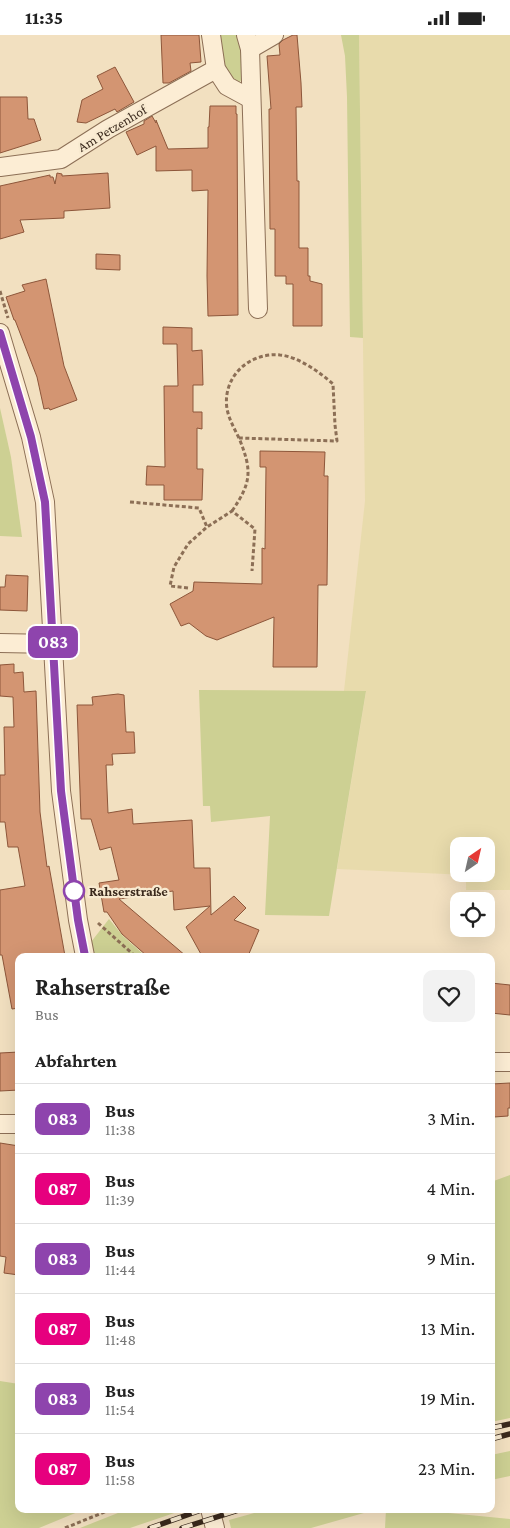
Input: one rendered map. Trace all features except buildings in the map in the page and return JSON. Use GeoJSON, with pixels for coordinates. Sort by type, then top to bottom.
{"type":"FeatureCollection","features":[{"type":"Feature","properties":{"kind":"street"},"geometry":{"type":"LineString","coordinates":[[212,35],[216,69],[228,87],[251,99]]}},
{"type":"Feature","properties":{"kind":"street"},"geometry":{"type":"LineString","coordinates":[[258,309],[248,42],[274,35]]}},
{"type":"Feature","properties":{"kind":"street","name":"Am Petzenhof"},"geometry":{"type":"LineString","coordinates":[[0,167],[61,159],[108,129],[216,69]]}},
{"type":"Feature","properties":{"kind":"street"},"geometry":{"type":"LineString","coordinates":[[0,333],[31,437],[45,502],[61,791],[78,920],[84,953]]}},
{"type":"Feature","properties":{"kind":"street"},"geometry":{"type":"LineString","coordinates":[[0,643],[53,644]]}},
{"type":"Feature","properties":{"kind":"street"},"geometry":{"type":"LineString","coordinates":[[495,1062],[510,1062]]}},
{"type":"Feature","properties":{"kind":"street"},"geometry":{"type":"LineString","coordinates":[[0,1124],[15,1124]]}},
{"type":"Feature","properties":{"kind":"street"},"geometry":{"type":"LineString","coordinates":[[211,1513],[215,1528]]}},
{"type":"Feature","properties":{"kind":"path"},"geometry":{"type":"LineString","coordinates":[[188,587],[170,586],[174,567],[188,544],[207,527],[232,511],[243,493],[249,471],[247,459],[227,409],[227,397],[235,374],[248,361],[260,356],[281,355],[319,372],[333,384],[337,441],[239,438]]}},
{"type":"Feature","properties":{"kind":"path"},"geometry":{"type":"LineString","coordinates":[[130,502],[199,508],[207,527]]}},
{"type":"Feature","properties":{"kind":"path"},"geometry":{"type":"LineString","coordinates":[[232,511],[256,529],[252,571]]}},
{"type":"Feature","properties":{"kind":"path"},"geometry":{"type":"LineString","coordinates":[[98,923],[132,953]]}},
{"type":"Feature","properties":{"kind":"path"},"geometry":{"type":"LineString","coordinates":[[66,1528],[102,1513]]}},
{"type":"Feature","properties":{"kind":"shaded area"},"geometry":{"type":"Polygon","coordinates":[[[359,35],[510,35],[510,890],[466,890],[466,883],[495,883],[495,837],[450,837],[450,874],[337,869],[366,692],[344,691],[365,501],[359,35]]]}},
{"type":"Feature","properties":{"kind":"green space"},"geometry":{"type":"Polygon","coordinates":[[[219,35],[239,35],[244,76],[239,83],[230,81],[221,69],[226,67],[222,58],[219,35]]]}},
{"type":"Feature","properties":{"kind":"green space"},"geometry":{"type":"Polygon","coordinates":[[[341,35],[359,35],[363,338],[350,337],[347,97],[345,56],[341,35]]]}},
{"type":"Feature","properties":{"kind":"green space"},"geometry":{"type":"Polygon","coordinates":[[[0,408],[11,457],[22,537],[0,536],[0,408]]]}},
{"type":"Feature","properties":{"kind":"green space"},"geometry":{"type":"Polygon","coordinates":[[[199,690],[366,691],[329,916],[265,915],[270,816],[211,822],[210,806],[203,806],[199,690]]]}},
{"type":"Feature","properties":{"kind":"green space"},"geometry":{"type":"Polygon","coordinates":[[[109,919],[123,936],[142,953],[94,953],[91,942],[109,919]]]}},
{"type":"Feature","properties":{"kind":"green space"},"geometry":{"type":"Polygon","coordinates":[[[510,1175],[510,1418],[495,1421],[495,1181],[510,1175]]]}},
{"type":"Feature","properties":{"kind":"green space"},"geometry":{"type":"Polygon","coordinates":[[[0,1381],[15,1383],[15,1513],[75,1513],[39,1528],[0,1528],[0,1381]]]}},
{"type":"Feature","properties":{"kind":"green space"},"geometry":{"type":"Polygon","coordinates":[[[510,1451],[510,1476],[495,1479],[495,1454],[510,1451]]]}},
{"type":"Feature","properties":{"kind":"green space"},"geometry":{"type":"Polygon","coordinates":[[[118,1513],[174,1513],[130,1528],[80,1528],[118,1513]]]}},
{"type":"Feature","properties":{"kind":"green space"},"geometry":{"type":"Polygon","coordinates":[[[254,1513],[364,1513],[311,1528],[231,1528],[229,1520],[254,1513]]]}},
{"type":"Feature","properties":{"kind":"green space"},"geometry":{"type":"Polygon","coordinates":[[[386,1513],[449,1513],[510,1519],[510,1528],[385,1528],[386,1513]]]}},
{"type":"Feature","properties":{"kind":"railway"},"geometry":{"type":"LineString","coordinates":[[495,1427],[510,1424]]}},
{"type":"Feature","properties":{"kind":"railway"},"geometry":{"type":"LineString","coordinates":[[495,1438],[510,1434]]}},
{"type":"Feature","properties":{"kind":"railway"},"geometry":{"type":"LineString","coordinates":[[150,1528],[193,1513]]}},
{"type":"Feature","properties":{"kind":"railway"},"geometry":{"type":"LineString","coordinates":[[182,1528],[229,1513]]}},
{"type":"Feature","properties":{"kind":"bus line","name":"083"},"geometry":{"type":"LineString","coordinates":[[0,333],[31,437],[45,502],[61,791],[78,920],[84,953]]}},
{"type":"Feature","properties":{"kind":"place","name":"Rahserstraße"},"geometry":{"type":"Point","coordinates":[74,891]}}]}
